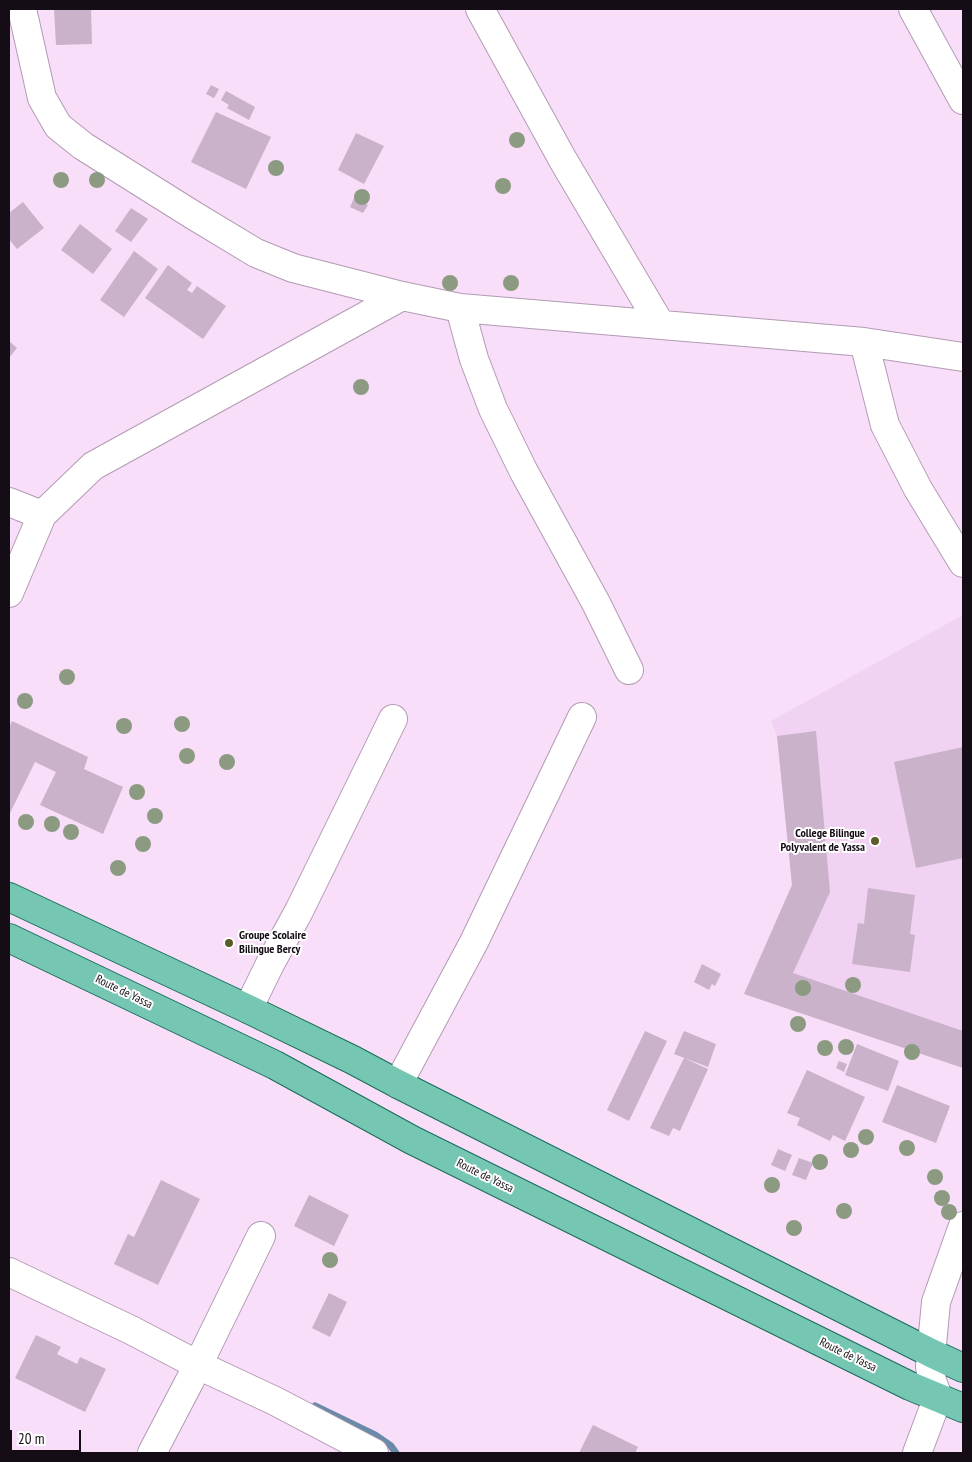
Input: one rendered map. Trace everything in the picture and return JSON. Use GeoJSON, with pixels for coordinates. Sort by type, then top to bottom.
{"type":"FeatureCollection","features":[{"type":"Feature","properties":{"kind":"main road"},"geometry":{"type":"LineString","coordinates":[[9,897],[353,1060],[963,1368]]}},
{"type":"Feature","properties":{"kind":"main road","name":"Route de Yassa"},"geometry":{"type":"LineString","coordinates":[[9,938],[275,1065],[421,1144],[910,1386],[963,1408]]}},
{"type":"Feature","properties":{"kind":"main road"},"geometry":{"type":"LineString","coordinates":[[332,1096],[353,1060]]}},
{"type":"Feature","properties":{"kind":"street"},"geometry":{"type":"LineString","coordinates":[[22,9],[42,98],[58,126],[77,141],[256,253],[294,268],[402,296],[460,308],[864,342],[963,357]]}},
{"type":"Feature","properties":{"kind":"street"},"geometry":{"type":"LineString","coordinates":[[480,9],[563,160],[660,324]]}},
{"type":"Feature","properties":{"kind":"street"},"geometry":{"type":"LineString","coordinates":[[913,9],[963,100]]}},
{"type":"Feature","properties":{"kind":"street"},"geometry":{"type":"LineString","coordinates":[[9,593],[42,515],[93,466],[402,296]]}},
{"type":"Feature","properties":{"kind":"street"},"geometry":{"type":"LineString","coordinates":[[460,308],[474,359],[493,409],[524,472],[629,670]]}},
{"type":"Feature","properties":{"kind":"street"},"geometry":{"type":"LineString","coordinates":[[864,342],[885,426],[918,488],[963,563]]}},
{"type":"Feature","properties":{"kind":"street"},"geometry":{"type":"LineString","coordinates":[[9,502],[42,515]]}},
{"type":"Feature","properties":{"kind":"street"},"geometry":{"type":"LineString","coordinates":[[398,1084],[474,942],[582,717]]}},
{"type":"Feature","properties":{"kind":"street"},"geometry":{"type":"LineString","coordinates":[[248,1009],[299,911],[393,719]]}},
{"type":"Feature","properties":{"kind":"street"},"geometry":{"type":"LineString","coordinates":[[917,1453],[938,1397],[932,1381],[930,1366],[936,1302],[963,1226]]}},
{"type":"Feature","properties":{"kind":"street"},"geometry":{"type":"LineString","coordinates":[[152,1453],[198,1365],[261,1236]]}},
{"type":"Feature","properties":{"kind":"street"},"geometry":{"type":"LineString","coordinates":[[9,1272],[275,1401],[330,1442],[374,1453]]}},
{"type":"Feature","properties":{"kind":"shaded area","name":"College Bilingue Polyvalent de Yassa"},"geometry":{"type":"Polygon","coordinates":[[[963,615],[963,1068],[744,994],[792,885],[777,736],[771,721],[963,615]]]}},
{"type":"Feature","properties":{"kind":"building"},"geometry":{"type":"Polygon","coordinates":[[[54,9],[91,9],[92,44],[56,45],[54,9]]]}},
{"type":"Feature","properties":{"kind":"building"},"geometry":{"type":"Polygon","coordinates":[[[211,85],[219,89],[214,98],[206,94],[211,85]]]}},
{"type":"Feature","properties":{"kind":"building"},"geometry":{"type":"Polygon","coordinates":[[[226,91],[255,107],[249,120],[227,108],[229,105],[221,100],[226,91]]]}},
{"type":"Feature","properties":{"kind":"building"},"geometry":{"type":"Polygon","coordinates":[[[216,112],[271,137],[246,189],[191,162],[216,112]]]}},
{"type":"Feature","properties":{"kind":"building"},"geometry":{"type":"Polygon","coordinates":[[[356,133],[384,146],[364,184],[338,170],[356,133]]]}},
{"type":"Feature","properties":{"kind":"building"},"geometry":{"type":"Polygon","coordinates":[[[354,198],[368,205],[363,213],[350,207],[354,198]]]}},
{"type":"Feature","properties":{"kind":"building"},"geometry":{"type":"Polygon","coordinates":[[[23,202],[44,228],[17,249],[9,239],[9,213],[23,202]]]}},
{"type":"Feature","properties":{"kind":"building"},"geometry":{"type":"Polygon","coordinates":[[[131,208],[148,219],[131,242],[115,231],[131,208]]]}},
{"type":"Feature","properties":{"kind":"building"},"geometry":{"type":"Polygon","coordinates":[[[80,224],[112,249],[93,274],[61,250],[80,224]]]}},
{"type":"Feature","properties":{"kind":"building"},"geometry":{"type":"Polygon","coordinates":[[[134,251],[158,269],[124,317],[100,300],[134,251]]]}},
{"type":"Feature","properties":{"kind":"building"},"geometry":{"type":"Polygon","coordinates":[[[168,265],[192,283],[187,290],[192,293],[197,286],[226,306],[203,339],[145,298],[168,265]]]}},
{"type":"Feature","properties":{"kind":"building"},"geometry":{"type":"Polygon","coordinates":[[[9,341],[17,348],[9,358],[9,341]]]}},
{"type":"Feature","properties":{"kind":"building"},"geometry":{"type":"Polygon","coordinates":[[[12,721],[88,757],[84,769],[123,787],[103,834],[40,805],[56,772],[35,762],[9,815],[9,728],[12,721]]]}},
{"type":"Feature","properties":{"kind":"building"},"geometry":{"type":"Polygon","coordinates":[[[816,731],[830,892],[793,973],[963,1031],[963,1068],[744,994],[792,885],[777,736],[816,731]]]}},
{"type":"Feature","properties":{"kind":"building"},"geometry":{"type":"Polygon","coordinates":[[[963,747],[963,858],[916,868],[894,762],[963,747]]]}},
{"type":"Feature","properties":{"kind":"building"},"geometry":{"type":"Polygon","coordinates":[[[868,888],[915,895],[910,934],[915,935],[910,972],[852,964],[858,923],[864,924],[868,888]]]}},
{"type":"Feature","properties":{"kind":"building"},"geometry":{"type":"Polygon","coordinates":[[[702,964],[721,974],[715,986],[712,984],[709,990],[694,982],[702,964]]]}},
{"type":"Feature","properties":{"kind":"building"},"geometry":{"type":"Polygon","coordinates":[[[645,1031],[667,1041],[629,1121],[607,1110],[645,1031]]]}},
{"type":"Feature","properties":{"kind":"building"},"geometry":{"type":"Polygon","coordinates":[[[684,1031],[716,1044],[708,1067],[674,1054],[684,1031]]]}},
{"type":"Feature","properties":{"kind":"building"},"geometry":{"type":"Polygon","coordinates":[[[857,1044],[899,1061],[888,1091],[845,1075],[857,1044]]]}},
{"type":"Feature","properties":{"kind":"building"},"geometry":{"type":"Polygon","coordinates":[[[684,1058],[708,1069],[680,1131],[673,1128],[669,1136],[650,1128],[684,1058]]]}},
{"type":"Feature","properties":{"kind":"building"},"geometry":{"type":"Polygon","coordinates":[[[839,1061],[847,1064],[844,1072],[836,1068],[839,1061]]]}},
{"type":"Feature","properties":{"kind":"building"},"geometry":{"type":"Polygon","coordinates":[[[807,1070],[865,1097],[845,1141],[833,1135],[830,1141],[797,1125],[800,1118],[787,1113],[807,1070]]]}},
{"type":"Feature","properties":{"kind":"building"},"geometry":{"type":"Polygon","coordinates":[[[897,1085],[950,1106],[936,1143],[882,1122],[897,1085]]]}},
{"type":"Feature","properties":{"kind":"building"},"geometry":{"type":"Polygon","coordinates":[[[778,1149],[792,1155],[785,1171],[771,1165],[778,1149]]]}},
{"type":"Feature","properties":{"kind":"building"},"geometry":{"type":"Polygon","coordinates":[[[799,1158],[813,1163],[806,1180],[792,1175],[799,1158]]]}},
{"type":"Feature","properties":{"kind":"building"},"geometry":{"type":"Polygon","coordinates":[[[161,1180],[200,1199],[158,1285],[114,1264],[128,1234],[134,1237],[161,1180]]]}},
{"type":"Feature","properties":{"kind":"building"},"geometry":{"type":"Polygon","coordinates":[[[309,1195],[349,1215],[334,1246],[294,1226],[309,1195]]]}},
{"type":"Feature","properties":{"kind":"building"},"geometry":{"type":"Polygon","coordinates":[[[329,1293],[347,1302],[330,1337],[312,1328],[329,1293]]]}},
{"type":"Feature","properties":{"kind":"building"},"geometry":{"type":"Polygon","coordinates":[[[36,1335],[61,1347],[57,1354],[77,1364],[80,1357],[106,1369],[85,1412],[15,1378],[36,1335]]]}},
{"type":"Feature","properties":{"kind":"building"},"geometry":{"type":"Polygon","coordinates":[[[593,1425],[638,1447],[635,1453],[579,1453],[593,1425]]]}},
{"type":"Feature","properties":{"kind":"waterway"},"geometry":{"type":"LineString","coordinates":[[315,1406],[375,1435],[391,1446],[396,1453]]}},
{"type":"Feature","properties":{"kind":"place","name":"College Bilingue Polyvalent de Yassa"},"geometry":{"type":"Point","coordinates":[875,841]}},
{"type":"Feature","properties":{"kind":"place","name":"Groupe Scolaire Bilingue Bercy"},"geometry":{"type":"Point","coordinates":[229,943]}}]}
